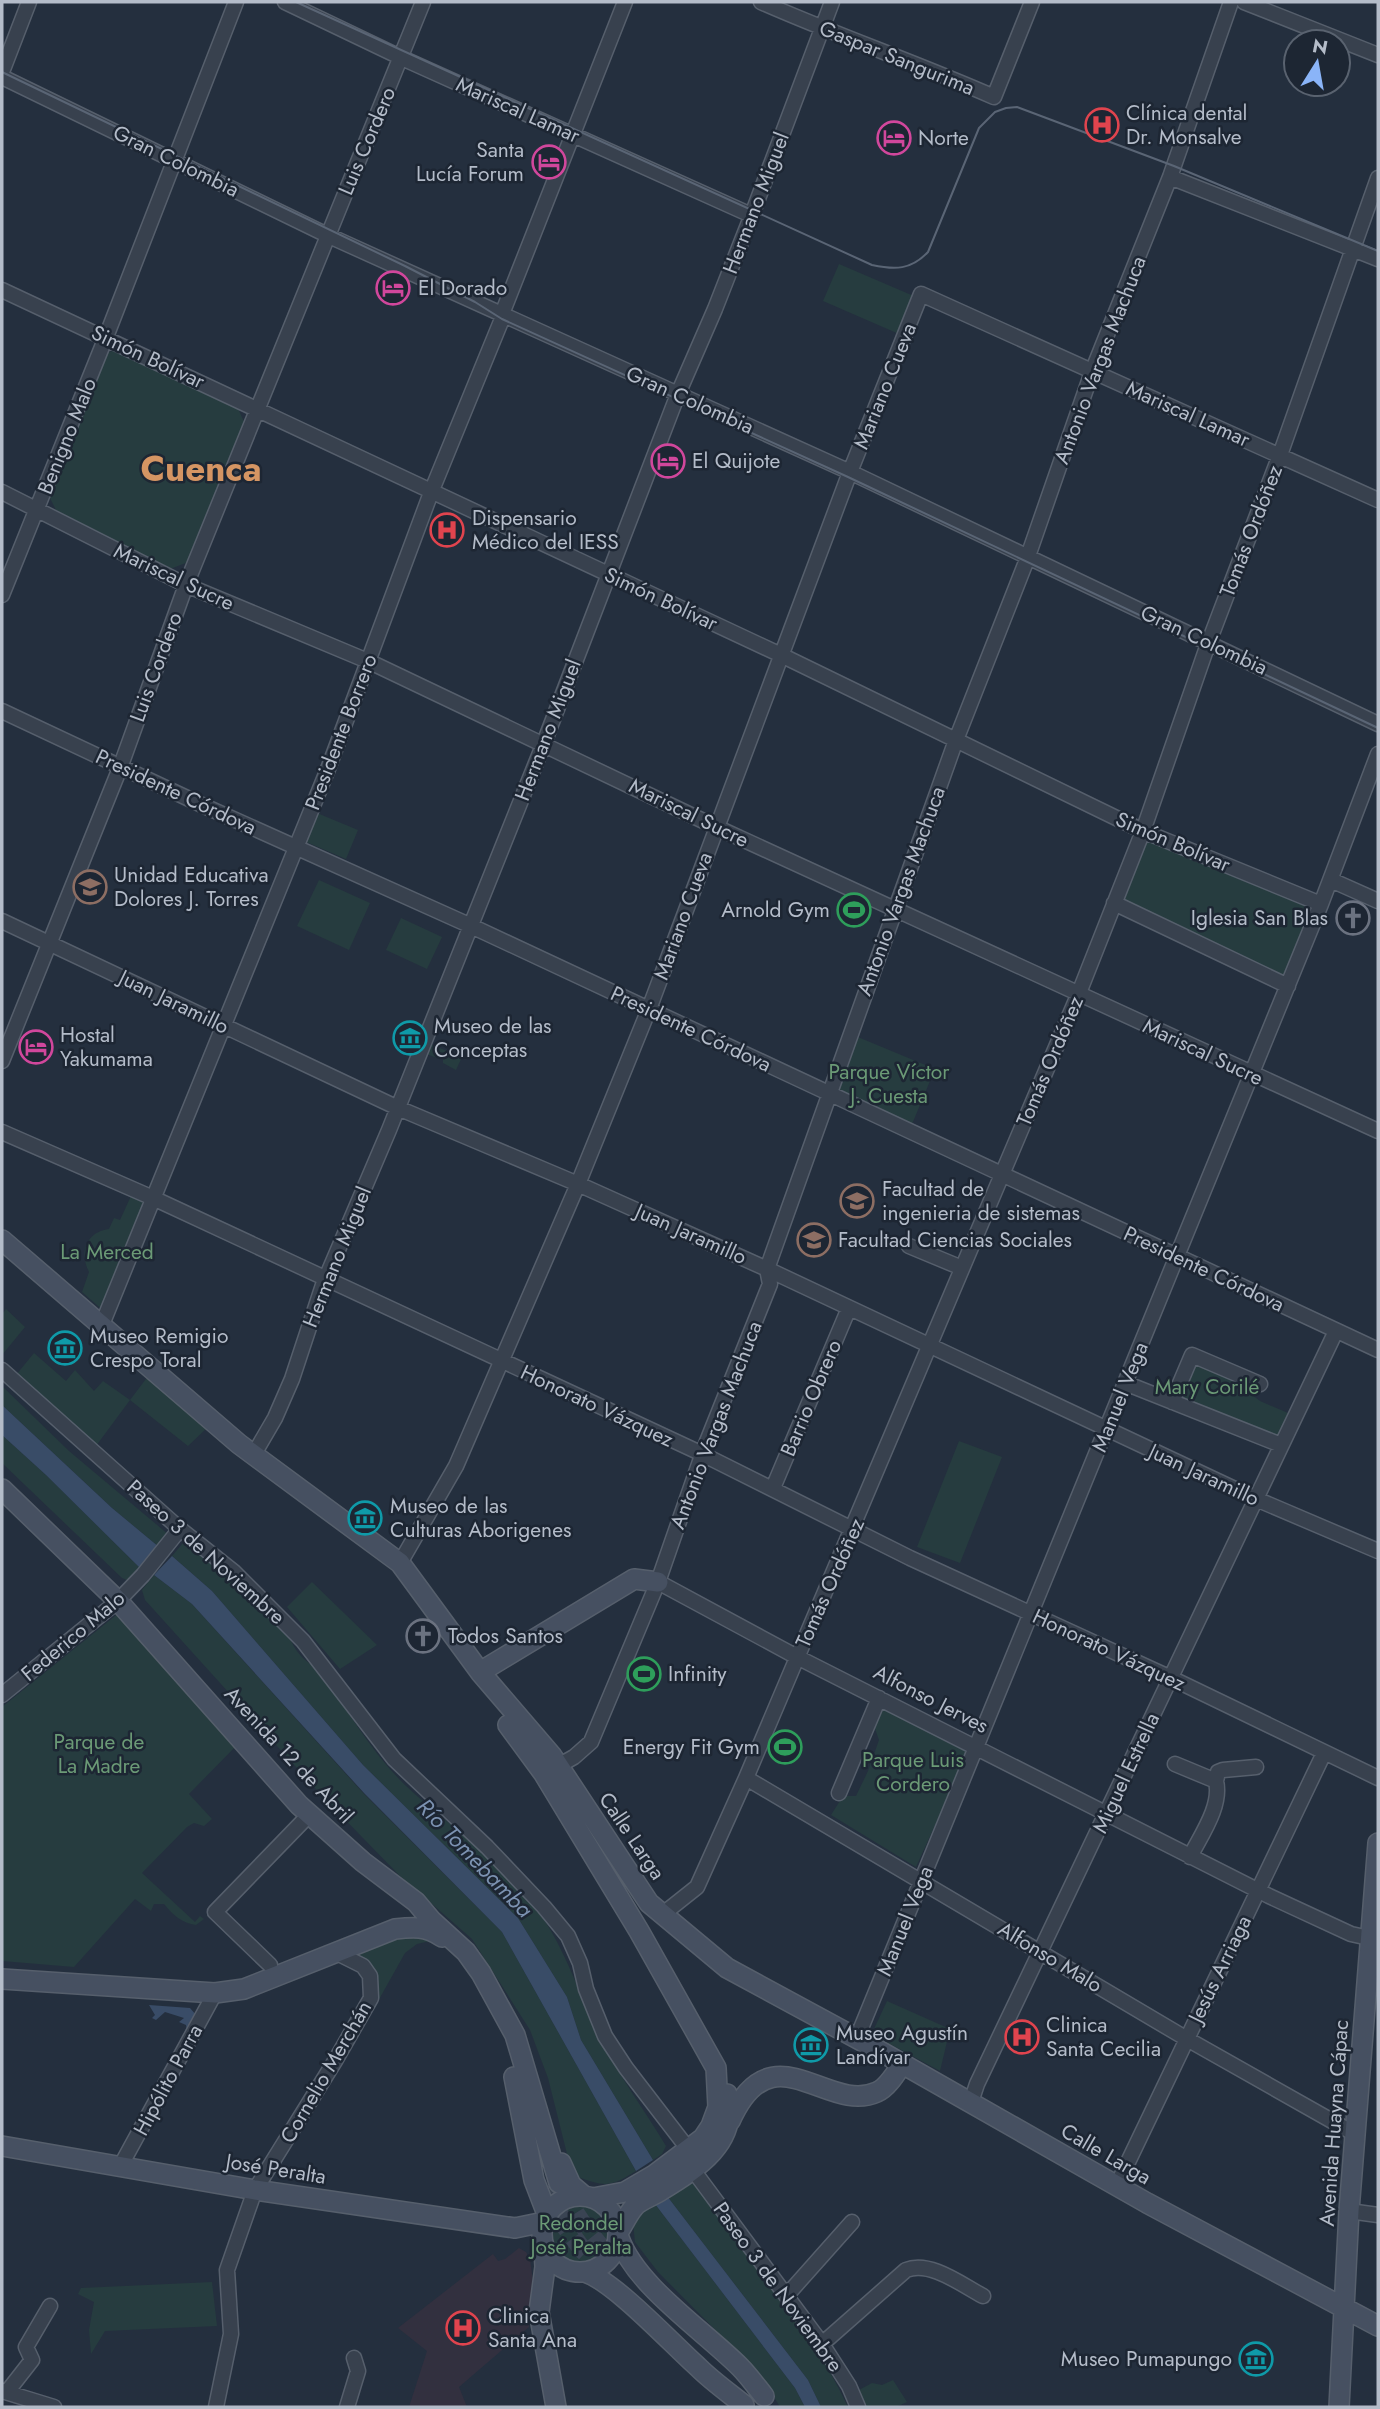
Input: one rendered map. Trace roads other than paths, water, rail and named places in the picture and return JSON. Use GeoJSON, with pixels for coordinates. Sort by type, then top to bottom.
{"type":"FeatureCollection","features":[{"type":"Feature","properties":{"kind":"street"},"geometry":{"type":"LineString","coordinates":[[2,74],[29,2]]}},
{"type":"Feature","properties":{"kind":"street","name":"Benigno Malo"},"geometry":{"type":"LineString","coordinates":[[2,595],[236,2]]}},
{"type":"Feature","properties":{"kind":"street","name":"Mariscal Lamar"},"geometry":{"type":"LineString","coordinates":[[285,2],[401,58],[751,215]]}},
{"type":"Feature","properties":{"kind":"street","name":"Luis Cordero"},"geometry":{"type":"LineString","coordinates":[[2,1061],[120,768],[186,585],[423,2]]}},
{"type":"Feature","properties":{"kind":"street","name":"Presidente Borrero"},"geometry":{"type":"LineString","coordinates":[[100,1326],[225,1027],[311,811],[432,490],[502,320],[502,314],[625,2]]}},
{"type":"Feature","properties":{"kind":"street","name":"Gaspar Sangurima"},"geometry":{"type":"LineString","coordinates":[[761,2],[821,29],[994,97],[1032,2]]}},
{"type":"Feature","properties":{"kind":"street","name":"Hermano Miguel"},"geometry":{"type":"LineString","coordinates":[[254,1454],[275,1418],[292,1379],[326,1279],[398,1108],[544,743],[678,394],[715,309],[832,2]]}},
{"type":"Feature","properties":{"kind":"street","name":"Antonio Vargas Machuca"},"geometry":{"type":"LineString","coordinates":[[558,1766],[573,1758],[591,1742],[658,1582],[702,1455],[770,1284],[767,1269],[956,740],[1027,557],[1092,372],[1172,172],[1231,2]]}},
{"type":"Feature","properties":{"kind":"street"},"geometry":{"type":"LineString","coordinates":[[1244,2],[1378,55]]}},
{"type":"Feature","properties":{"kind":"street","name":"Gran Colombia"},"geometry":{"type":"LineString","coordinates":[[2,74],[327,235],[850,472],[1378,724]]}},
{"type":"Feature","properties":{"kind":"street"},"geometry":{"type":"LineString","coordinates":[[1172,172],[1378,260]]}},
{"type":"Feature","properties":{"kind":"street","name":"Tomás Ordóñez"},"geometry":{"type":"LineString","coordinates":[[663,1914],[697,1887],[747,1778],[1079,993],[1143,831],[1378,178]]}},
{"type":"Feature","properties":{"kind":"street","name":"Simón Bolívar"},"geometry":{"type":"LineString","coordinates":[[2,290],[781,655],[1143,831],[1321,904]]}},
{"type":"Feature","properties":{"kind":"street","name":"Mariscal Lamar"},"geometry":{"type":"LineString","coordinates":[[921,294],[1378,500]]}},
{"type":"Feature","properties":{"kind":"street","name":"Mariano Cueva"},"geometry":{"type":"LineString","coordinates":[[400,1563],[456,1466],[579,1184],[649,1009],[850,472],[921,294]]}},
{"type":"Feature","properties":{"kind":"street","name":"Mariscal Sucre"},"geometry":{"type":"LineString","coordinates":[[2,492],[186,585],[369,662],[716,827],[1378,1131]]}},
{"type":"Feature","properties":{"kind":"street","name":"Presidente Córdova"},"geometry":{"type":"LineString","coordinates":[[2,711],[120,768],[470,925],[1378,1350]]}},
{"type":"Feature","properties":{"kind":"street","name":"Manuel Vega"},"geometry":{"type":"LineString","coordinates":[[857,2038],[1252,1075],[1331,880],[1378,754]]}},
{"type":"Feature","properties":{"kind":"street"},"geometry":{"type":"LineString","coordinates":[[1331,880],[1378,901]]}},
{"type":"Feature","properties":{"kind":"street"},"geometry":{"type":"LineString","coordinates":[[1114,903],[1288,986]]}},
{"type":"Feature","properties":{"kind":"street","name":"Juan Jaramillo"},"geometry":{"type":"LineString","coordinates":[[2,921],[398,1108],[579,1184],[767,1269],[1256,1499],[1378,1551]]}},
{"type":"Feature","properties":{"kind":"street","name":"Honorato Vázquez"},"geometry":{"type":"LineString","coordinates":[[2,1132],[153,1198],[773,1488],[853,1530],[1378,1778]]}},
{"type":"Feature","properties":{"kind":"street","name":"Calle Larga"},"geometry":{"type":"LineString","coordinates":[[2,1240],[100,1326],[254,1454],[400,1563],[481,1672],[558,1766],[649,1903],[727,1968],[1117,2185],[1378,2326]]}},
{"type":"Feature","properties":{"kind":"street"},"geometry":{"type":"LineString","coordinates":[[909,1246],[962,1268]]}},
{"type":"Feature","properties":{"kind":"street","name":"Barrio Obrero"},"geometry":{"type":"LineString","coordinates":[[773,1488],[849,1308]]}},
{"type":"Feature","properties":{"kind":"street","name":"Miguel Estrella"},"geometry":{"type":"LineString","coordinates":[[971,2102],[977,2084],[1336,1331]]}},
{"type":"Feature","properties":{"kind":"street"},"geometry":{"type":"LineString","coordinates":[[1172,1402],[1192,1355],[1260,1384]]}},
{"type":"Feature","properties":{"kind":"street","name":"Paseo 3 de Noviembre"},"geometry":{"type":"LineString","coordinates":[[2,1370],[176,1534],[230,1569],[303,1641],[394,1759],[487,1846],[560,1926],[568,1936],[580,1963],[586,1989],[605,2036],[689,2150]]}},
{"type":"Feature","properties":{"kind":"street"},"geometry":{"type":"LineString","coordinates":[[1125,1382],[1281,1445]]}},
{"type":"Feature","properties":{"kind":"street","name":"Avenida 12 de Abril"},"geometry":{"type":"LineString","coordinates":[[2,1489],[118,1601],[309,1815],[363,1862],[416,1902],[425,1924],[458,1954],[476,1977],[504,2038],[520,2078],[553,2184],[515,2035],[481,1973],[466,1952],[425,1924]]}},
{"type":"Feature","properties":{"kind":"street","name":"Federico Malo"},"geometry":{"type":"LineString","coordinates":[[2,1695],[118,1601],[176,1534]]}},
{"type":"Feature","properties":{"kind":"street"},"geometry":{"type":"LineString","coordinates":[[658,1582],[634,1579],[481,1672],[489,1701],[544,1774],[639,1931],[716,2068],[729,2097],[728,2126]]}},
{"type":"Feature","properties":{"kind":"street","name":"Alfonso Jerves"},"geometry":{"type":"LineString","coordinates":[[658,1582],[797,1657],[1106,1815],[1347,1932],[1374,1940]]}},
{"type":"Feature","properties":{"kind":"street"},"geometry":{"type":"LineString","coordinates":[[839,1793],[880,1698]]}},
{"type":"Feature","properties":{"kind":"street","name":"Jesús Arriaga"},"geometry":{"type":"LineString","coordinates":[[1117,2185],[1324,1753]]}},
{"type":"Feature","properties":{"kind":"street"},"geometry":{"type":"LineString","coordinates":[[1175,1764],[1216,1781]]}},
{"type":"Feature","properties":{"kind":"street"},"geometry":{"type":"LineString","coordinates":[[1190,1857],[1216,1801],[1219,1772],[1256,1767]]}},
{"type":"Feature","properties":{"kind":"street","name":"Alfonso Malo"},"geometry":{"type":"LineString","coordinates":[[747,1778],[1187,2039],[1355,2134]]}},
{"type":"Feature","properties":{"kind":"street"},"geometry":{"type":"LineString","coordinates":[[270,1965],[215,1912],[309,1815]]}},
{"type":"Feature","properties":{"kind":"street","name":"Avenida Huayna Cápac"},"geometry":{"type":"LineString","coordinates":[[1339,2407],[1349,2211],[1374,1940],[1378,1843]]}},
{"type":"Feature","properties":{"kind":"street"},"geometry":{"type":"LineString","coordinates":[[416,1902],[458,1934],[495,1984],[524,2036],[558,2154],[571,2185],[608,2207],[617,2222],[627,2256],[649,2283],[741,2368],[767,2401]]}},
{"type":"Feature","properties":{"kind":"street"},"geometry":{"type":"LineString","coordinates":[[2,1969],[214,1982],[237,1978],[387,1920],[407,1917],[425,1924]]}},
{"type":"Feature","properties":{"kind":"street"},"geometry":{"type":"LineString","coordinates":[[2,1979],[215,1993],[244,1989],[395,1929],[425,1924]]}},
{"type":"Feature","properties":{"kind":"street","name":"Cornelio Merchán"},"geometry":{"type":"LineString","coordinates":[[216,2407],[231,2334],[227,2270],[255,2190],[371,1998],[370,1976],[363,1966],[335,1952]]}},
{"type":"Feature","properties":{"kind":"street","name":"Hipólito Parra"},"geometry":{"type":"LineString","coordinates":[[120,2166],[215,1993]]}},
{"type":"Feature","properties":{"kind":"street"},"geometry":{"type":"LineString","coordinates":[[504,2038],[520,2100],[534,2180],[545,2218]]}},
{"type":"Feature","properties":{"kind":"street"},"geometry":{"type":"LineString","coordinates":[[544,2342],[552,2292],[559,2283],[581,2272],[594,2270],[608,2261],[634,2207],[693,2170],[710,2156],[720,2144],[734,2112],[747,2094],[761,2083],[781,2076],[853,2096],[866,2096],[880,2091],[902,2064]]}},
{"type":"Feature","properties":{"kind":"street"},"geometry":{"type":"LineString","coordinates":[[556,2407],[539,2312],[545,2267],[542,2230],[545,2218],[552,2207],[567,2198],[625,2192],[703,2138],[715,2117],[719,2092],[716,2068]]}},
{"type":"Feature","properties":{"kind":"street","name":"José Peralta"},"geometry":{"type":"LineString","coordinates":[[2,2146],[255,2190],[515,2228],[545,2218]]}},
{"type":"Feature","properties":{"kind":"street","name":"Paseo 3 de Noviembre"},"geometry":{"type":"LineString","coordinates":[[693,2170],[822,2344],[849,2386],[858,2407]]}},
{"type":"Feature","properties":{"kind":"street"},"geometry":{"type":"LineString","coordinates":[[1349,2211],[1378,2215]]}},
{"type":"Feature","properties":{"kind":"street"},"geometry":{"type":"LineString","coordinates":[[787,2295],[852,2221]]}},
{"type":"Feature","properties":{"kind":"street"},"geometry":{"type":"LineString","coordinates":[[544,2247],[560,2267],[600,2279],[701,2370],[746,2406]]}},
{"type":"Feature","properties":{"kind":"street"},"geometry":{"type":"LineString","coordinates":[[822,2344],[905,2270],[914,2267],[926,2267],[983,2296]]}},
{"type":"Feature","properties":{"kind":"street"},"geometry":{"type":"LineString","coordinates":[[746,2406],[616,2273],[767,2401]]}},
{"type":"Feature","properties":{"kind":"street"},"geometry":{"type":"LineString","coordinates":[[50,2306],[26,2347],[32,2360],[4,2392],[54,2407]]}},
{"type":"Feature","properties":{"kind":"street"},"geometry":{"type":"LineString","coordinates":[[347,2407],[358,2371],[354,2358]]}},
{"type":"Feature","properties":{"kind":"water"},"geometry":{"type":"Polygon","coordinates":[[[2,1405],[112,1508],[159,1547],[141,1569],[2,1435],[2,1405]]]}},
{"type":"Feature","properties":{"kind":"water"},"geometry":{"type":"Polygon","coordinates":[[[172,1556],[212,1591],[363,1765],[518,1918],[567,1997],[581,2040],[653,2160],[636,2171],[502,1932],[364,1793],[192,1604],[154,1575],[172,1556]]]}},
{"type":"Feature","properties":{"kind":"water"},"geometry":{"type":"Polygon","coordinates":[[[149,2005],[190,2008],[196,2015],[187,2031],[186,2025],[179,2022],[184,2018],[165,2012],[156,2020],[152,2018],[155,2015],[149,2005]]]}},
{"type":"Feature","properties":{"kind":"water"},"geometry":{"type":"Polygon","coordinates":[[[667,2196],[808,2380],[821,2407],[805,2407],[795,2388],[655,2204],[667,2196]]]}},
{"type":"Feature","properties":{"kind":"tunnel"},"geometry":{"type":"LineString","coordinates":[[548,2186],[563,2223],[582,2249],[612,2277]]}},
{"type":"Feature","properties":{"kind":"tunnel"},"geometry":{"type":"LineString","coordinates":[[561,2188],[586,2229],[617,2265]]}},
{"type":"Feature","properties":{"kind":"tram line"},"geometry":{"type":"LineString","coordinates":[[296,2],[872,265],[902,267],[922,258],[928,252],[979,128],[995,112],[1017,107],[1174,166],[1378,251]]}},
{"type":"Feature","properties":{"kind":"tram line"},"geometry":{"type":"LineString","coordinates":[[2,72],[405,266],[502,319],[848,477],[1378,728]]}},
{"type":"Feature","properties":{"kind":"place","name":"Clínica dental Dr. Monsalve"},"geometry":{"type":"Point","coordinates":[1102,125]}},
{"type":"Feature","properties":{"kind":"place","name":"Norte"},"geometry":{"type":"Point","coordinates":[894,138]}},
{"type":"Feature","properties":{"kind":"place","name":"Santa Lucía Forum"},"geometry":{"type":"Point","coordinates":[549,162]}},
{"type":"Feature","properties":{"kind":"place","name":"El Dorado"},"geometry":{"type":"Point","coordinates":[393,288]}},
{"type":"Feature","properties":{"kind":"place","name":"El Quijote"},"geometry":{"type":"Point","coordinates":[668,461]}},
{"type":"Feature","properties":{"kind":"place","name":"Dispensario Médico del IESS"},"geometry":{"type":"Point","coordinates":[447,530]}},
{"type":"Feature","properties":{"kind":"place","name":"Unidad Educativa Dolores J. Torres"},"geometry":{"type":"Point","coordinates":[90,887]}},
{"type":"Feature","properties":{"kind":"place","name":"Arnold Gym"},"geometry":{"type":"Point","coordinates":[854,910]}},
{"type":"Feature","properties":{"kind":"place","name":"Iglesia San Blas"},"geometry":{"type":"Point","coordinates":[1353,918]}},
{"type":"Feature","properties":{"kind":"place","name":"Museo de las Conceptas"},"geometry":{"type":"Point","coordinates":[410,1038]}},
{"type":"Feature","properties":{"kind":"place","name":"Hostal Yakumama"},"geometry":{"type":"Point","coordinates":[36,1047]}},
{"type":"Feature","properties":{"kind":"place","name":"Facultad de ingenieria de sistemas"},"geometry":{"type":"Point","coordinates":[857,1201]}},
{"type":"Feature","properties":{"kind":"place","name":"Facultad Ciencias Sociales"},"geometry":{"type":"Point","coordinates":[814,1240]}},
{"type":"Feature","properties":{"kind":"place","name":"Museo Remigio Crespo Toral"},"geometry":{"type":"Point","coordinates":[65,1348]}},
{"type":"Feature","properties":{"kind":"place","name":"Museo de las Culturas Aborigenes"},"geometry":{"type":"Point","coordinates":[365,1518]}},
{"type":"Feature","properties":{"kind":"place","name":"Todos Santos"},"geometry":{"type":"Point","coordinates":[423,1636]}},
{"type":"Feature","properties":{"kind":"place","name":"Infinity"},"geometry":{"type":"Point","coordinates":[644,1674]}},
{"type":"Feature","properties":{"kind":"place","name":"Energy Fit Gym"},"geometry":{"type":"Point","coordinates":[785,1747]}},
{"type":"Feature","properties":{"kind":"place","name":"Clinica Santa Cecilia"},"geometry":{"type":"Point","coordinates":[1022,2037]}},
{"type":"Feature","properties":{"kind":"place","name":"Museo Agustín Landívar"},"geometry":{"type":"Point","coordinates":[811,2045]}},
{"type":"Feature","properties":{"kind":"place","name":"Clinica Santa Ana"},"geometry":{"type":"Point","coordinates":[463,2328]}},
{"type":"Feature","properties":{"kind":"place","name":"Museo Pumapungo"},"geometry":{"type":"Point","coordinates":[1256,2359]}},
{"type":"Feature","properties":{"kind":"district","name":"Cuenca"},"geometry":{"type":"Point","coordinates":[201,469]}},
{"type":"Feature","properties":{"kind":"park label","name":"Parque Víctor J. Cuesta"},"geometry":{"type":"Point","coordinates":[889,1084]}},
{"type":"Feature","properties":{"kind":"park label","name":"La Merced"},"geometry":{"type":"Point","coordinates":[107,1252]}},
{"type":"Feature","properties":{"kind":"park label","name":"Mary Corilé"},"geometry":{"type":"Point","coordinates":[1207,1387]}},
{"type":"Feature","properties":{"kind":"park label","name":"Parque de La Madre"},"geometry":{"type":"Point","coordinates":[99,1754]}},
{"type":"Feature","properties":{"kind":"park label","name":"Parque Luis Cordero"},"geometry":{"type":"Point","coordinates":[913,1772]}},
{"type":"Feature","properties":{"kind":"park label","name":"Redondel José Peralta"},"geometry":{"type":"Point","coordinates":[581,2235]}},
{"type":"Feature","properties":{"kind":"water label","name":"Río Tomebamba"},"geometry":{"type":"Point","coordinates":[475,1858]}}]}
